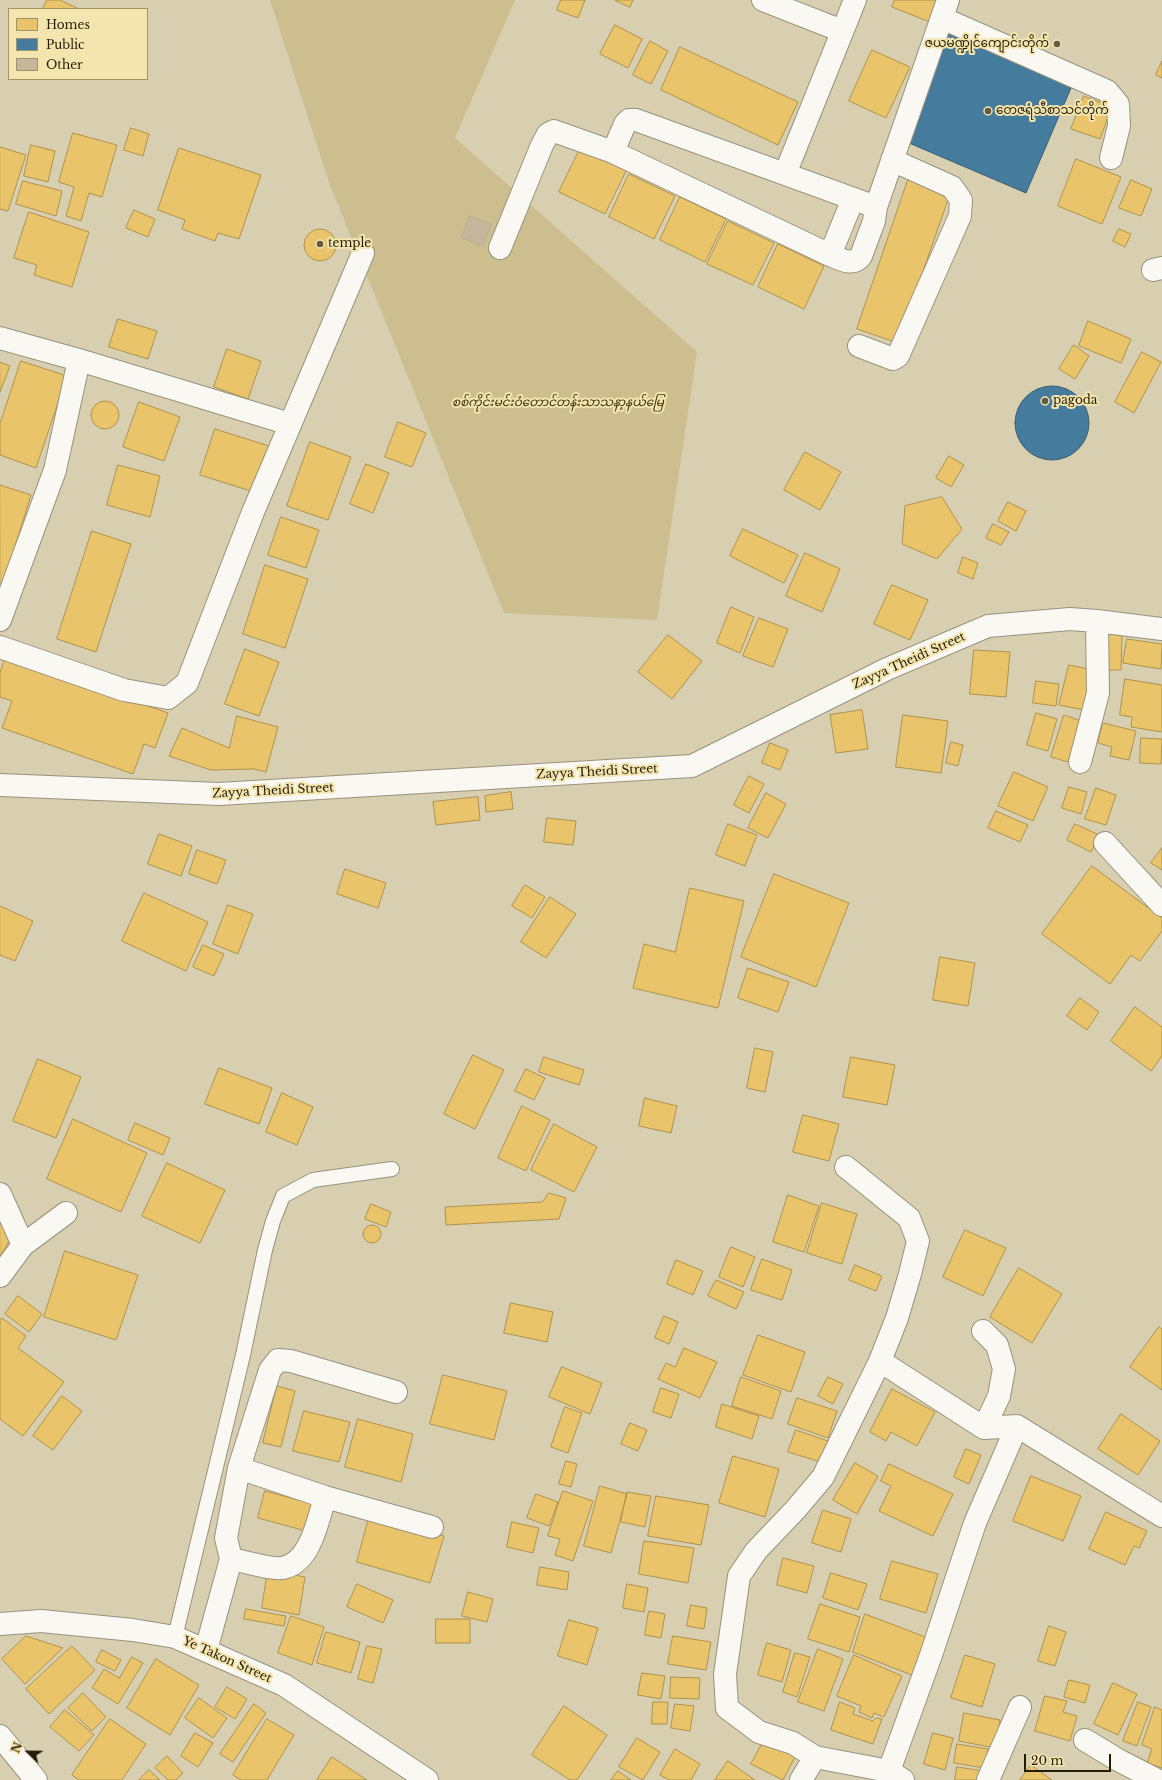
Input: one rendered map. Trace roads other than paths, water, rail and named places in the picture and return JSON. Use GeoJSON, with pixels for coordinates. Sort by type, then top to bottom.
{"type":"FeatureCollection","features":[{"type":"Feature","properties":{"kind":"street"},"geometry":{"type":"LineString","coordinates":[[763,0],[842,31]]}},
{"type":"Feature","properties":{"kind":"street"},"geometry":{"type":"LineString","coordinates":[[785,174],[855,0]]}},
{"type":"Feature","properties":{"kind":"street"},"geometry":{"type":"LineString","coordinates":[[500,248],[542,145],[548,134],[554,131],[613,152],[830,255],[852,262],[858,261],[874,221],[876,207],[945,9],[1107,91],[1118,104],[1119,126],[1111,158]]}},
{"type":"Feature","properties":{"kind":"street"},"geometry":{"type":"LineString","coordinates":[[613,152],[625,124],[629,120],[636,120],[876,207]]}},
{"type":"Feature","properties":{"kind":"street"},"geometry":{"type":"LineString","coordinates":[[859,346],[893,359],[898,356],[960,216],[961,200],[952,187],[892,160]]}},
{"type":"Feature","properties":{"kind":"street"},"geometry":{"type":"LineString","coordinates":[[830,255],[853,199]]}},
{"type":"Feature","properties":{"kind":"street"},"geometry":{"type":"LineString","coordinates":[[0,647],[124,690],[168,698],[186,683],[253,512],[363,253]]}},
{"type":"Feature","properties":{"kind":"street"},"geometry":{"type":"LineString","coordinates":[[0,338],[79,360],[290,424]]}},
{"type":"Feature","properties":{"kind":"street"},"geometry":{"type":"LineString","coordinates":[[0,620],[55,470],[79,360]]}},
{"type":"Feature","properties":{"kind":"street","name":"Zayya Theidi Street"},"geometry":{"type":"LineString","coordinates":[[0,785],[219,794],[692,766],[886,669],[988,626],[1070,619],[1097,620],[1162,629]]}},
{"type":"Feature","properties":{"kind":"street"},"geometry":{"type":"LineString","coordinates":[[1080,762],[1098,693],[1097,620]]}},
{"type":"Feature","properties":{"kind":"street"},"geometry":{"type":"LineString","coordinates":[[1105,844],[1162,905]]}},
{"type":"Feature","properties":{"kind":"street"},"geometry":{"type":"LineString","coordinates":[[846,1167],[909,1218],[918,1241],[897,1318],[880,1361],[823,1477],[796,1509],[756,1551],[739,1576],[725,1674],[727,1708],[759,1732],[793,1742],[814,1757],[896,1776],[931,1654],[975,1523],[1017,1426]]}},
{"type":"Feature","properties":{"kind":"street"},"geometry":{"type":"LineString","coordinates":[[0,1194],[23,1245]]}},
{"type":"Feature","properties":{"kind":"street"},"geometry":{"type":"LineString","coordinates":[[0,1276],[23,1245],[66,1213]]}},
{"type":"Feature","properties":{"kind":"street"},"geometry":{"type":"LineString","coordinates":[[983,1331],[996,1345],[1004,1369],[999,1396],[984,1428]]}},
{"type":"Feature","properties":{"kind":"street"},"geometry":{"type":"LineString","coordinates":[[206,1650],[231,1559],[226,1538],[239,1468],[270,1370],[278,1360],[312,1367],[396,1392]]}},
{"type":"Feature","properties":{"kind":"street"},"geometry":{"type":"LineString","coordinates":[[880,1361],[984,1428],[1017,1426],[1162,1516]]}},
{"type":"Feature","properties":{"kind":"street"},"geometry":{"type":"LineString","coordinates":[[239,1468],[325,1497],[432,1527]]}},
{"type":"Feature","properties":{"kind":"street"},"geometry":{"type":"LineString","coordinates":[[231,1559],[263,1566],[282,1568],[297,1561],[310,1544],[325,1497]]}},
{"type":"Feature","properties":{"kind":"street","name":"Ye Takon Street"},"geometry":{"type":"LineString","coordinates":[[0,1624],[41,1621],[133,1630],[175,1637],[284,1685],[427,1780]]}},
{"type":"Feature","properties":{"kind":"street"},"geometry":{"type":"LineString","coordinates":[[988,1780],[1020,1707]]}},
{"type":"Feature","properties":{"kind":"street"},"geometry":{"type":"LineString","coordinates":[[0,1736],[36,1780]]}},
{"type":"Feature","properties":{"kind":"street"},"geometry":{"type":"LineString","coordinates":[[1085,1740],[1118,1760],[1157,1780]]}},
{"type":"Feature","properties":{"kind":"street"},"geometry":{"type":"LineString","coordinates":[[802,1780],[814,1757]]}},
{"type":"Feature","properties":{"kind":"lane"},"geometry":{"type":"LineString","coordinates":[[175,1637],[243,1355],[265,1250],[273,1221],[283,1196],[313,1180],[392,1169]]}},
{"type":"Feature","properties":{"kind":"place","name":"ဇယမဏ္ဍိုင်ကျောင်းတိုက်"},"geometry":{"type":"Point","coordinates":[1057,44]}},
{"type":"Feature","properties":{"kind":"place","name":"တေဇရံသီစာသင်တိုက်"},"geometry":{"type":"Point","coordinates":[988,111]}},
{"type":"Feature","properties":{"kind":"place","name":"temple"},"geometry":{"type":"Point","coordinates":[320,244]}},
{"type":"Feature","properties":{"kind":"place","name":"pagoda"},"geometry":{"type":"Point","coordinates":[1045,401]}},
{"type":"Feature","properties":{"kind":"park label","name":"စစ်ကိုင်းမင်းဝံတောင်တန်းသာသနာ့နယ်မြေ"},"geometry":{"type":"Point","coordinates":[558,403]}}]}
